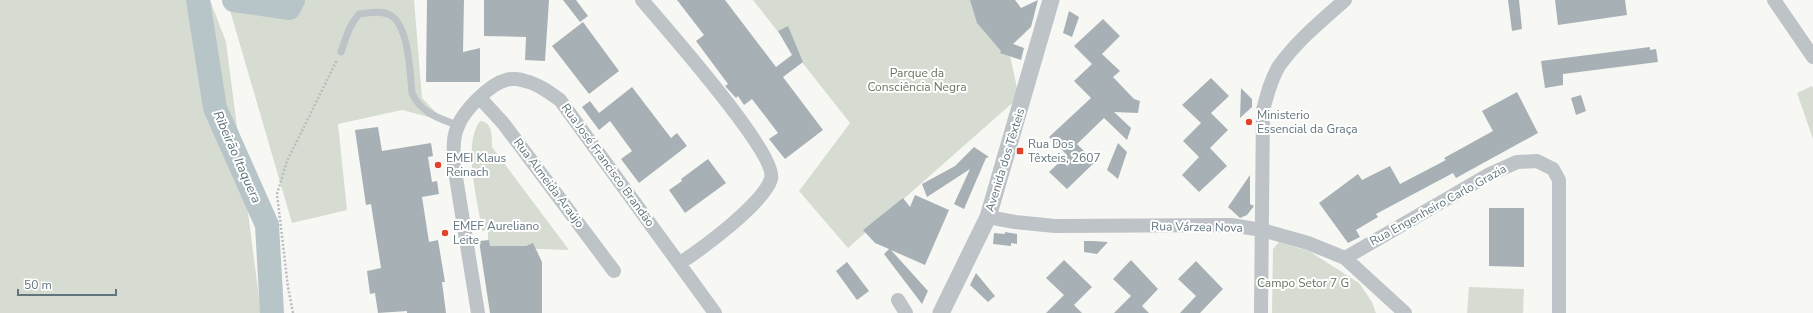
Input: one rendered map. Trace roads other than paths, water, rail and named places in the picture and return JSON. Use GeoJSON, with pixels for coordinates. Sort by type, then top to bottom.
{"type":"FeatureCollection","features":[{"type":"Feature","properties":{"kind":"street"},"geometry":{"type":"LineString","coordinates":[[642,0],[730,106],[768,162],[771,178],[765,190],[741,216],[700,250],[680,263]]}},
{"type":"Feature","properties":{"kind":"street","name":"Avenida dos Têxteis"},"geometry":{"type":"LineString","coordinates":[[941,313],[988,217],[1051,0]]}},
{"type":"Feature","properties":{"kind":"street"},"geometry":{"type":"LineString","coordinates":[[1261,313],[1263,110],[1270,86],[1279,67],[1312,28],[1345,0]]}},
{"type":"Feature","properties":{"kind":"street"},"geometry":{"type":"LineString","coordinates":[[1774,0],[1813,57]]}},
{"type":"Feature","properties":{"kind":"street","name":"Rua José Francisco Brandão"},"geometry":{"type":"LineString","coordinates":[[478,313],[454,165],[453,143],[458,126],[467,111],[496,85],[507,79],[524,80],[539,85],[560,100],[715,313]]}},
{"type":"Feature","properties":{"kind":"street","name":"Rua Almeida Araújo"},"geometry":{"type":"LineString","coordinates":[[480,98],[503,123],[614,271]]}},
{"type":"Feature","properties":{"kind":"street","name":"Rua Engenheiro Carlo Grazia"},"geometry":{"type":"LineString","coordinates":[[1345,258],[1488,175],[1517,162],[1537,161],[1553,169],[1560,180],[1559,313]]}},
{"type":"Feature","properties":{"kind":"street","name":"Rua Várzea Nova"},"geometry":{"type":"LineString","coordinates":[[988,217],[1015,222],[1055,226],[1231,225],[1262,230],[1308,243],[1345,258],[1405,313]]}},
{"type":"Feature","properties":{"kind":"street"},"geometry":{"type":"LineString","coordinates":[[898,300],[906,313]]}},
{"type":"Feature","properties":{"kind":"lane"},"geometry":{"type":"LineString","coordinates":[[341,52],[348,32],[359,14],[380,12],[389,14],[397,19],[404,34],[412,93],[416,102],[424,110],[458,126]]}},
{"type":"Feature","properties":{"kind":"waterway","name":"Ribeirão Itaquera"},"geometry":{"type":"LineString","coordinates":[[198,0],[215,108],[267,225],[272,313]]}},
{"type":"Feature","properties":{"kind":"waterway","name":"Ribeirão Itaquera"},"geometry":{"type":"LineString","coordinates":[[234,0],[289,8],[293,0]]}},
{"type":"Feature","properties":{"kind":"place","name":"Ministerio Essencial da Graça"},"geometry":{"type":"Point","coordinates":[1249,122]}},
{"type":"Feature","properties":{"kind":"place","name":"Rua Dos Têxteis, 2607"},"geometry":{"type":"Point","coordinates":[1020,151]}},
{"type":"Feature","properties":{"kind":"place","name":"EMEI Klaus Reinach"},"geometry":{"type":"Point","coordinates":[438,165]}},
{"type":"Feature","properties":{"kind":"place","name":"EMEF Aureliano Leite"},"geometry":{"type":"Point","coordinates":[445,233]}},
{"type":"Feature","properties":{"kind":"park label","name":"Parque da Consciência Negra"},"geometry":{"type":"Point","coordinates":[917,80]}},
{"type":"Feature","properties":{"kind":"park label","name":"Campo Setor 7 G"},"geometry":{"type":"Point","coordinates":[1303,283]}}]}
